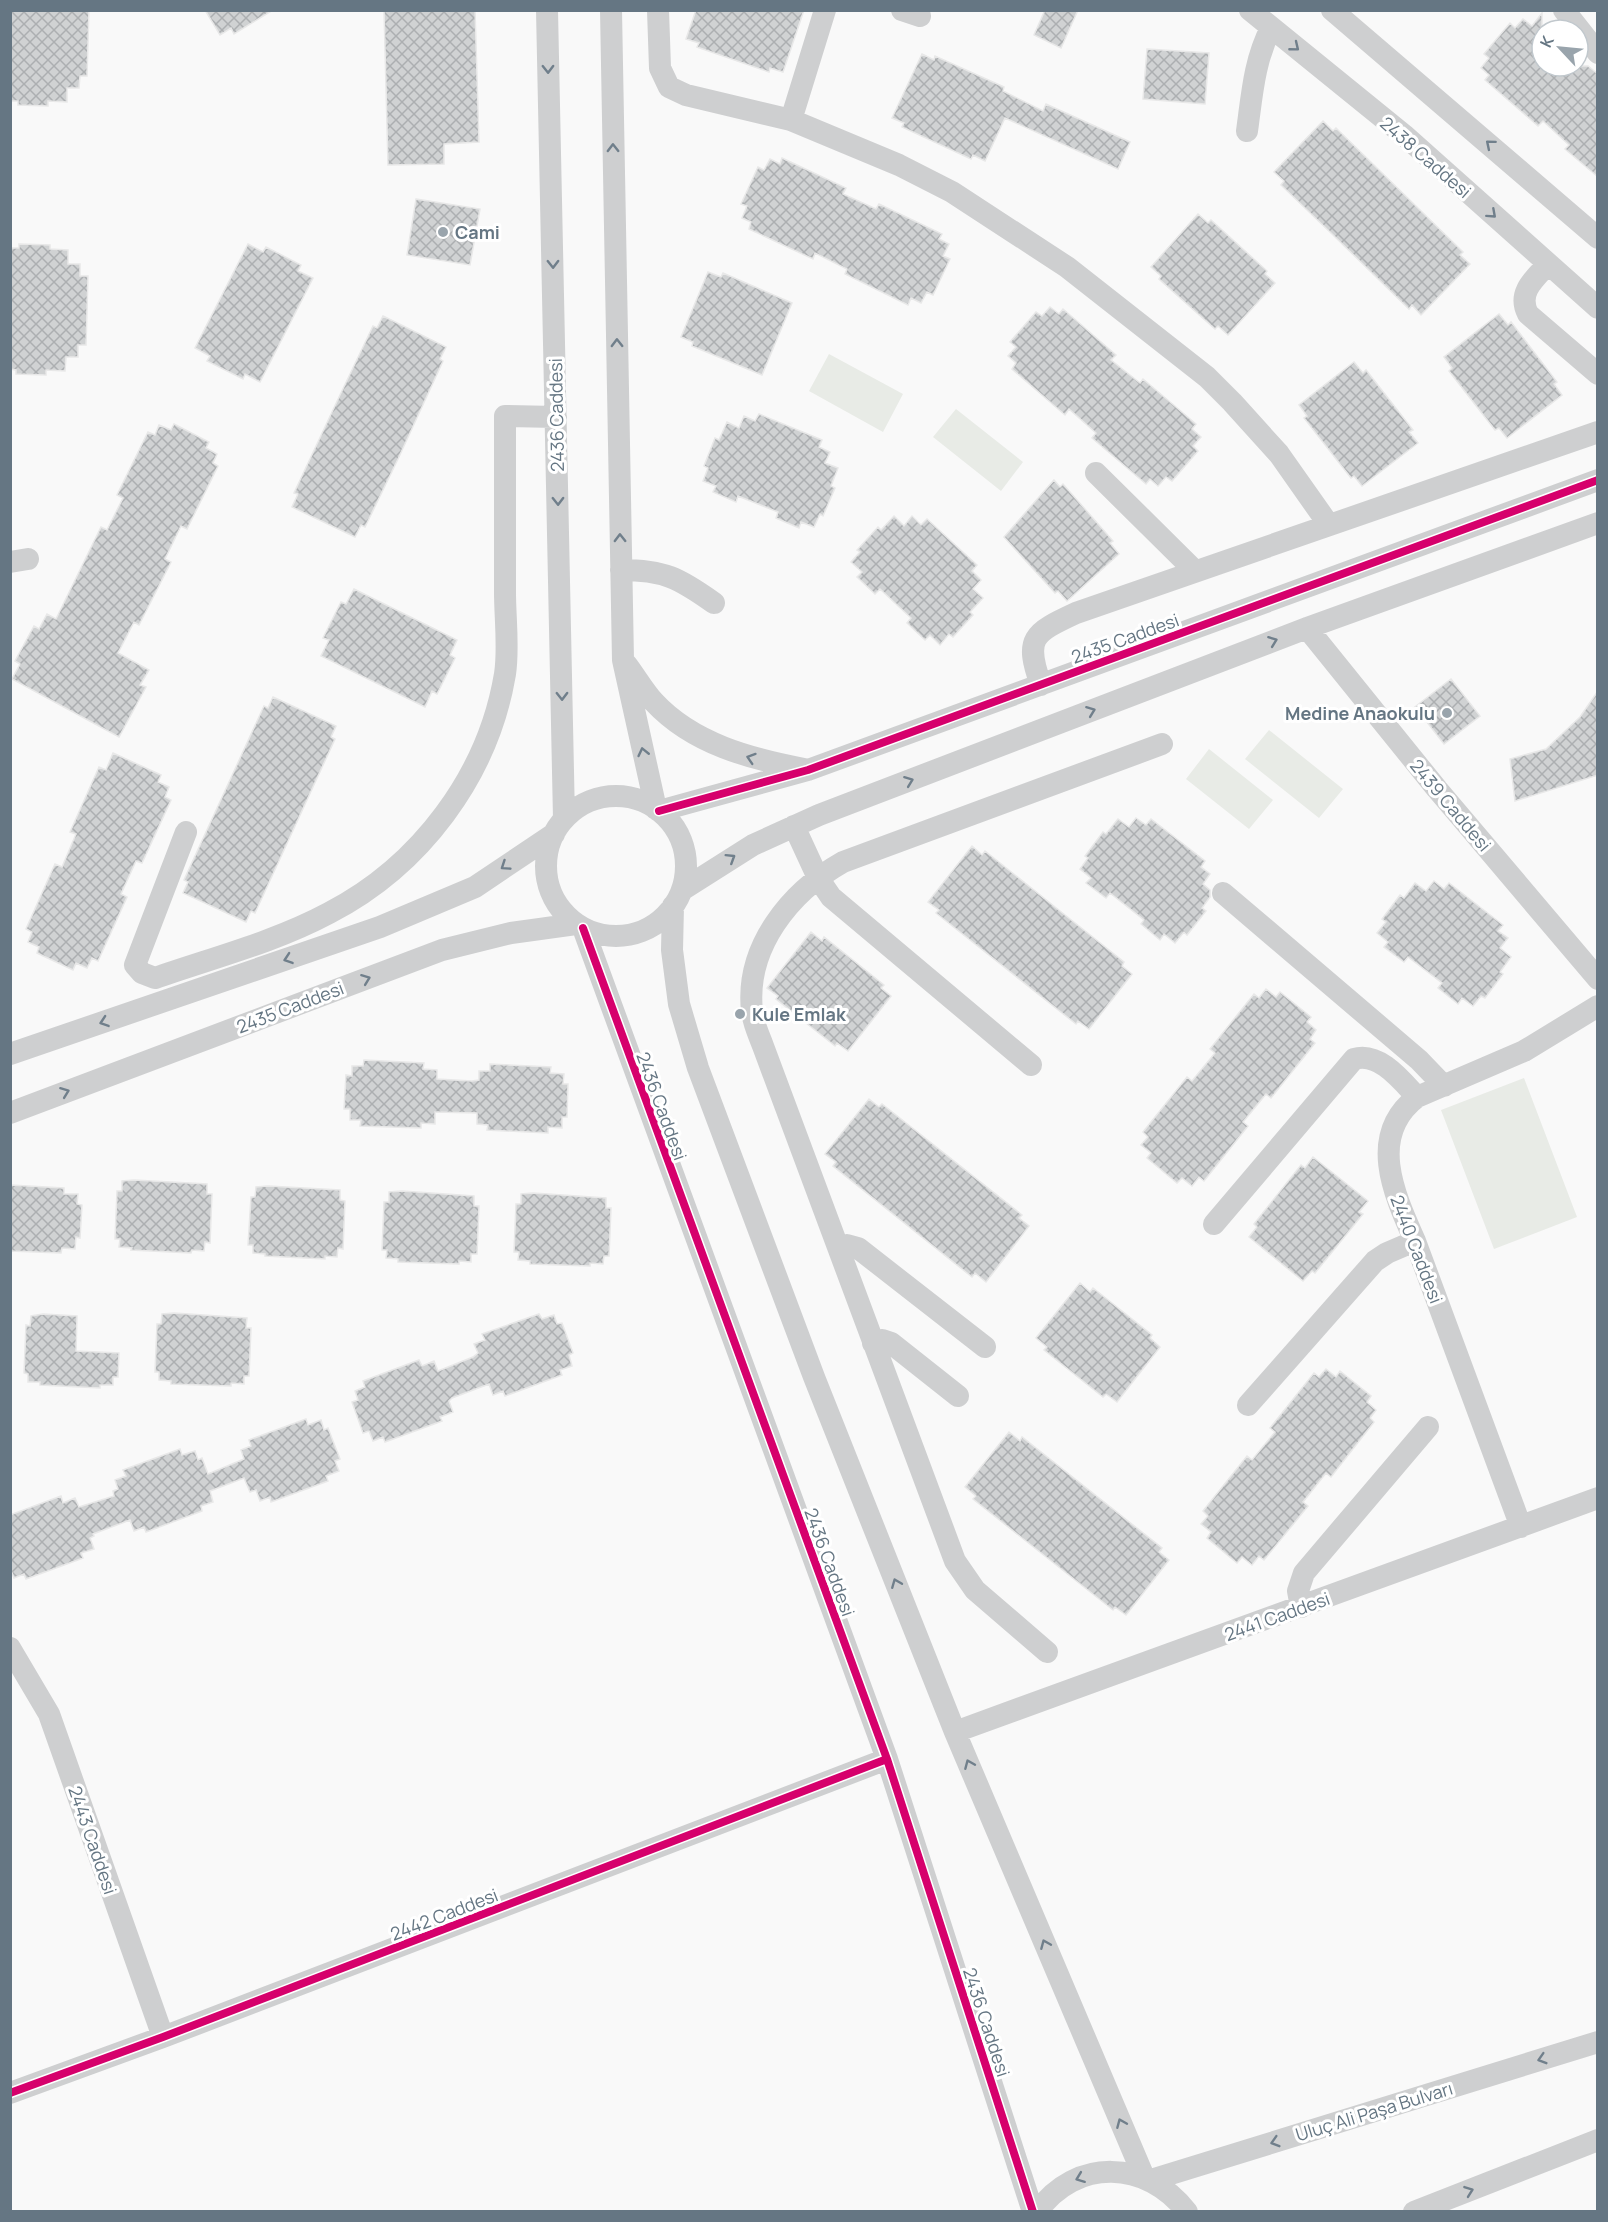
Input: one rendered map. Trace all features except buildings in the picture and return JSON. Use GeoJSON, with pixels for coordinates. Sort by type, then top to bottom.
{"type":"FeatureCollection","features":[{"type":"Feature","properties":{"kind":"street","name":"2436 Caddesi"},"geometry":{"type":"LineString","coordinates":[[547,10],[556,417],[559,826]]}},
{"type":"Feature","properties":{"kind":"street"},"geometry":{"type":"LineString","coordinates":[[611,10],[622,660],[658,810]]}},
{"type":"Feature","properties":{"kind":"street"},"geometry":{"type":"LineString","coordinates":[[658,10],[660,68],[669,87],[686,95],[791,120],[899,165],[952,192],[1067,267],[1207,377],[1279,454],[1329,525]]}},
{"type":"Feature","properties":{"kind":"street"},"geometry":{"type":"LineString","coordinates":[[791,120],[825,10]]}},
{"type":"Feature","properties":{"kind":"street","name":"2438 Caddesi"},"geometry":{"type":"LineString","coordinates":[[1250,10],[1404,135],[1598,308]]}},
{"type":"Feature","properties":{"kind":"street"},"geometry":{"type":"LineString","coordinates":[[1332,10],[1598,238]]}},
{"type":"Feature","properties":{"kind":"street"},"geometry":{"type":"LineString","coordinates":[[1564,10],[1598,53]]}},
{"type":"Feature","properties":{"kind":"street"},"geometry":{"type":"LineString","coordinates":[[1247,131],[1254,72],[1261,48],[1271,28]]}},
{"type":"Feature","properties":{"kind":"street"},"geometry":{"type":"LineString","coordinates":[[1548,264],[1525,292],[1524,307],[1528,314],[1598,374]]}},
{"type":"Feature","properties":{"kind":"street"},"geometry":{"type":"LineString","coordinates":[[186,832],[135,965],[148,976],[155,978],[327,915],[377,884],[421,844],[441,820],[475,765],[487,736],[505,673],[505,416],[556,417]]}},
{"type":"Feature","properties":{"kind":"street"},"geometry":{"type":"LineString","coordinates":[[1041,685],[1031,652],[1037,636],[1044,629],[1076,613],[1598,432]]}},
{"type":"Feature","properties":{"kind":"street"},"geometry":{"type":"LineString","coordinates":[[1096,473],[1195,571]]}},
{"type":"Feature","properties":{"kind":"street","name":"2435 Caddesi"},"geometry":{"type":"LineString","coordinates":[[658,810],[808,770],[1598,480]]}},
{"type":"Feature","properties":{"kind":"street","name":"2435 Caddesi"},"geometry":{"type":"LineString","coordinates":[[10,1113],[442,950],[511,933],[580,926],[601,934],[628,935],[653,925],[677,898],[753,845],[794,826],[1308,628],[1598,523]]}},
{"type":"Feature","properties":{"kind":"street"},"geometry":{"type":"LineString","coordinates":[[621,570],[653,570],[694,590],[714,603]]}},
{"type":"Feature","properties":{"kind":"street","name":"2439 Caddesi"},"geometry":{"type":"LineString","coordinates":[[1308,628],[1437,789],[1598,979]]}},
{"type":"Feature","properties":{"kind":"street"},"geometry":{"type":"LineString","coordinates":[[622,660],[655,703],[680,723],[707,740],[761,761],[808,770]]}},
{"type":"Feature","properties":{"kind":"street"},"geometry":{"type":"LineString","coordinates":[[1047,1652],[975,1590],[955,1561],[752,1014],[752,985],[764,943],[791,902],[818,878],[843,862],[1162,744]]}},
{"type":"Feature","properties":{"kind":"street"},"geometry":{"type":"LineString","coordinates":[[10,1054],[380,927],[475,887],[559,826],[578,807],[604,797],[631,798],[658,810],[676,831],[683,847],[686,864],[677,898],[672,950],[679,1004],[698,1068],[814,1377],[955,1732],[1147,2179]]}},
{"type":"Feature","properties":{"kind":"street"},"geometry":{"type":"LineString","coordinates":[[559,826],[546,860],[549,887],[562,911],[580,926]]}},
{"type":"Feature","properties":{"kind":"street"},"geometry":{"type":"LineString","coordinates":[[794,826],[818,878],[831,897],[1030,1065]]}},
{"type":"Feature","properties":{"kind":"street"},"geometry":{"type":"LineString","coordinates":[[1223,893],[1419,1060],[1444,1086]]}},
{"type":"Feature","properties":{"kind":"street","name":"2436 Caddesi"},"geometry":{"type":"LineString","coordinates":[[580,926],[887,1759],[1035,2211]]}},
{"type":"Feature","properties":{"kind":"street","name":"2440 Caddesi"},"geometry":{"type":"LineString","coordinates":[[1521,1527],[1415,1241],[1395,1195],[1388,1155],[1392,1126],[1402,1108],[1417,1097],[1524,1051],[1598,1006]]}},
{"type":"Feature","properties":{"kind":"street"},"geometry":{"type":"LineString","coordinates":[[1214,1224],[1354,1059],[1361,1056],[1374,1059],[1399,1077],[1417,1097]]}},
{"type":"Feature","properties":{"kind":"street"},"geometry":{"type":"LineString","coordinates":[[1248,1405],[1375,1262],[1387,1253],[1415,1241]]}},
{"type":"Feature","properties":{"kind":"street"},"geometry":{"type":"LineString","coordinates":[[839,1250],[847,1245],[858,1248],[985,1347]]}},
{"type":"Feature","properties":{"kind":"street"},"geometry":{"type":"LineString","coordinates":[[873,1343],[882,1341],[891,1343],[958,1396]]}},
{"type":"Feature","properties":{"kind":"street"},"geometry":{"type":"LineString","coordinates":[[1301,1607],[1298,1591],[1301,1577],[1428,1427]]}},
{"type":"Feature","properties":{"kind":"street","name":"2441 Caddesi"},"geometry":{"type":"LineString","coordinates":[[955,1732],[1598,1498]]}},
{"type":"Feature","properties":{"kind":"street","name":"2443 Caddesi"},"geometry":{"type":"LineString","coordinates":[[10,1648],[49,1714],[163,2037]]}},
{"type":"Feature","properties":{"kind":"street","name":"2442 Caddesi"},"geometry":{"type":"LineString","coordinates":[[10,2093],[163,2037],[887,1759]]}},
{"type":"Feature","properties":{"kind":"street","name":"Uluç Ali Paşa Bulvarı"},"geometry":{"type":"LineString","coordinates":[[1147,2179],[1598,2042]]}},
{"type":"Feature","properties":{"kind":"street"},"geometry":{"type":"LineString","coordinates":[[1414,2211],[1598,2140]]}},
{"type":"Feature","properties":{"kind":"street","name":"Uluç Ali Paşa Bulvarı"},"geometry":{"type":"LineString","coordinates":[[1035,2211],[1058,2189],[1090,2174],[1108,2171],[1147,2179],[1177,2199],[1187,2211]]}},
{"type":"Feature","properties":{"kind":"shaded area"},"geometry":{"type":"Polygon","coordinates":[[[829,354],[903,394],[883,432],[809,391],[829,354]]]}},
{"type":"Feature","properties":{"kind":"shaded area"},"geometry":{"type":"Polygon","coordinates":[[[956,409],[1023,462],[1001,491],[933,437],[956,409]]]}},
{"type":"Feature","properties":{"kind":"shaded area"},"geometry":{"type":"Polygon","coordinates":[[[1269,730],[1343,789],[1319,818],[1245,759],[1269,730]]]}},
{"type":"Feature","properties":{"kind":"shaded area"},"geometry":{"type":"Polygon","coordinates":[[[1209,749],[1273,800],[1249,829],[1186,779],[1209,749]]]}},
{"type":"Feature","properties":{"kind":"shaded area"},"geometry":{"type":"Polygon","coordinates":[[[1524,1078],[1577,1217],[1494,1249],[1441,1110],[1524,1078]]]}},
{"type":"Feature","properties":{"kind":"cycle path"},"geometry":{"type":"LineString","coordinates":[[659,811],[808,770],[1598,480]]}},
{"type":"Feature","properties":{"kind":"cycle path"},"geometry":{"type":"LineString","coordinates":[[583,928],[887,1759],[1033,2212]]}},
{"type":"Feature","properties":{"kind":"cycle path"},"geometry":{"type":"LineString","coordinates":[[10,2093],[163,2037],[887,1759]]}},
{"type":"Feature","properties":{"kind":"place","name":"Cami"},"geometry":{"type":"Point","coordinates":[443,232]}},
{"type":"Feature","properties":{"kind":"place","name":"Medine Anaokulu"},"geometry":{"type":"Point","coordinates":[1447,713]}},
{"type":"Feature","properties":{"kind":"place","name":"Kule Emlak"},"geometry":{"type":"Point","coordinates":[740,1014]}}]}
